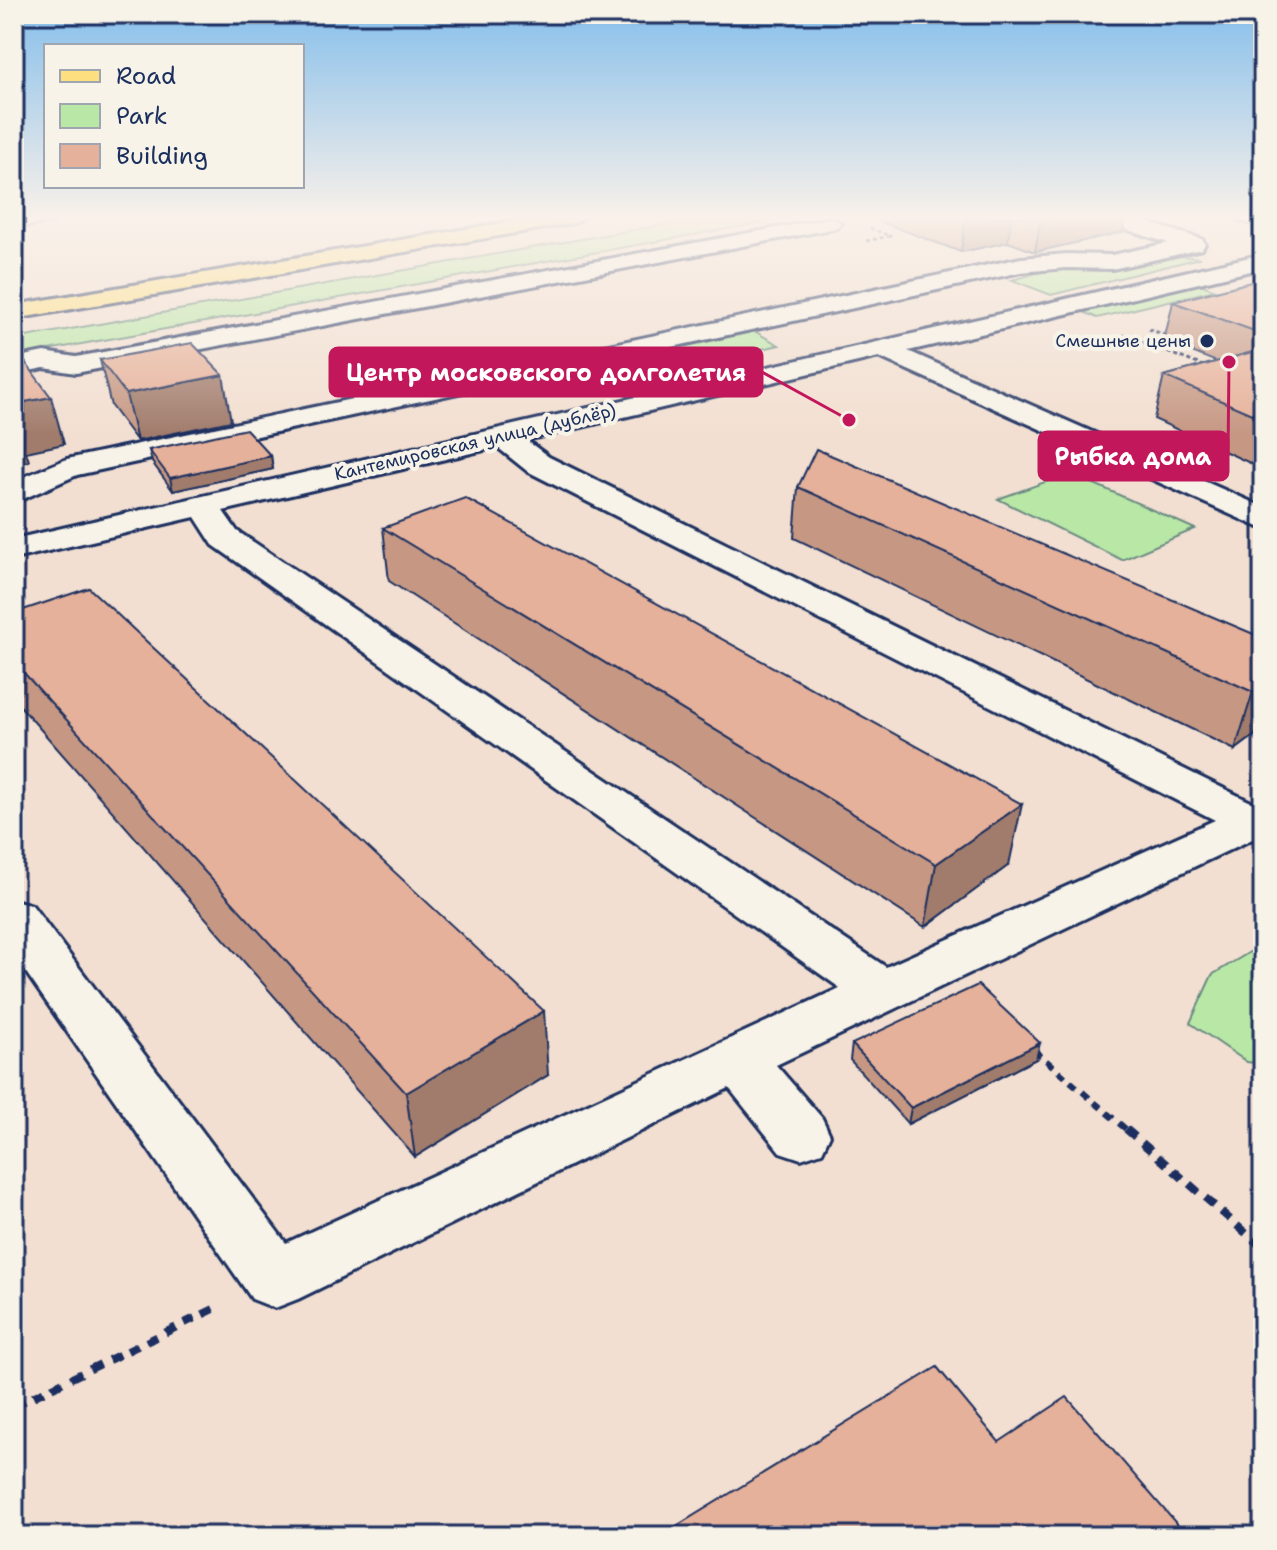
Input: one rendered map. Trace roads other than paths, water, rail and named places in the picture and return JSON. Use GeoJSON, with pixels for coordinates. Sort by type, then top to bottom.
{"type":"FeatureCollection","features":[{"type":"Feature","properties":{"kind":"main road"},"geometry":{"type":"LineString","coordinates":[[14,312],[148,289]]}},
{"type":"Feature","properties":{"kind":"street"},"geometry":{"type":"LineString","coordinates":[[14,366],[44,360],[76,365],[92,386],[583,289]]}},
{"type":"Feature","properties":{"kind":"street"},"geometry":{"type":"LineString","coordinates":[[14,493],[67,468],[904,289]]}},
{"type":"Feature","properties":{"kind":"street","name":"Кантемировская улица (дублёр)"},"geometry":{"type":"LineString","coordinates":[[14,549],[1144,289]]}},
{"type":"Feature","properties":{"kind":"street"},"geometry":{"type":"LineString","coordinates":[[884,350],[997,394],[1263,519]]}},
{"type":"Feature","properties":{"kind":"street"},"geometry":{"type":"LineString","coordinates":[[501,435],[538,464],[1258,818]]}},
{"type":"Feature","properties":{"kind":"street"},"geometry":{"type":"LineString","coordinates":[[203,505],[225,538],[883,991]]}},
{"type":"Feature","properties":{"kind":"street"},"geometry":{"type":"LineString","coordinates":[[14,917],[275,1279],[737,1058],[1258,818]]}},
{"type":"Feature","properties":{"kind":"street"},"geometry":{"type":"LineString","coordinates":[[737,1058],[801,1135]]}},
{"type":"Feature","properties":{"kind":"place","name":"Смешные цены"},"geometry":{"type":"Point","coordinates":[1207,341]}},
{"type":"Feature","properties":{"kind":"place","name":"Рыбка дома"},"geometry":{"type":"Point","coordinates":[1229,362]}},
{"type":"Feature","properties":{"kind":"place","name":"Центр московского долголетия"},"geometry":{"type":"Point","coordinates":[849,420]}}]}
